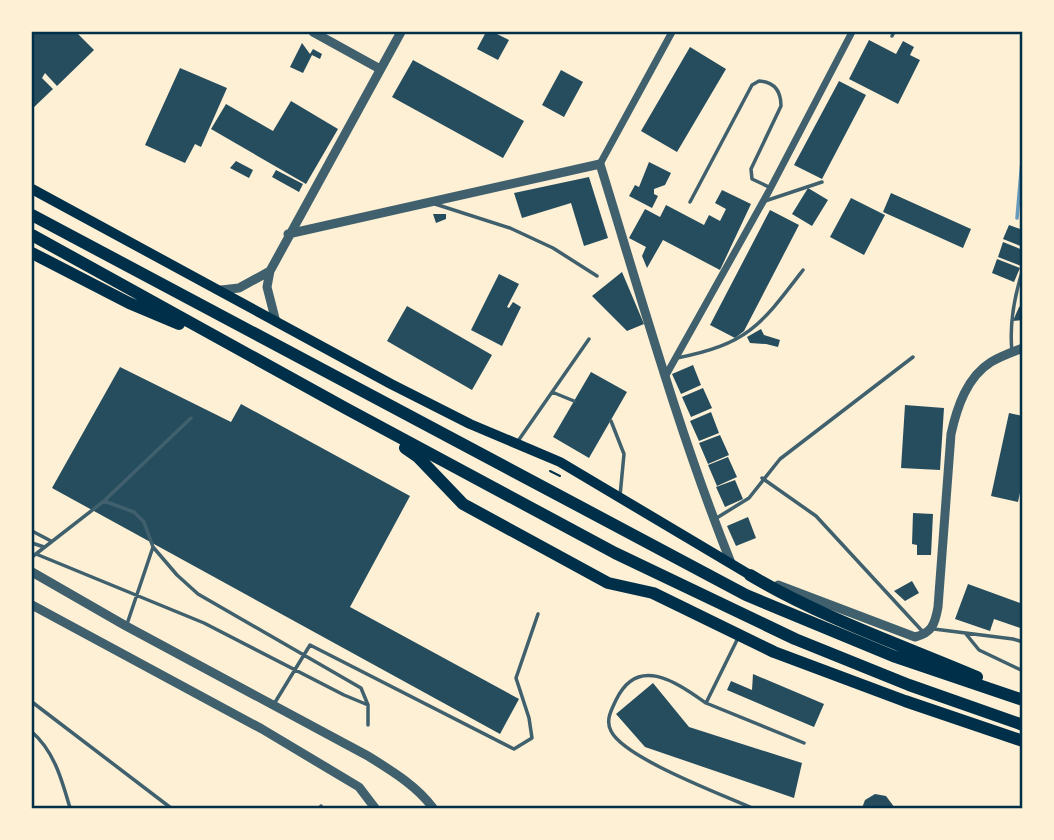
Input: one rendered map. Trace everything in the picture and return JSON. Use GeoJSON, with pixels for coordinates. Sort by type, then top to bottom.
{"type":"FeatureCollection","features":[{"type":"Feature","properties":{"kind":"highway"},"geometry":{"type":"LineString","coordinates":[[32,215],[746,595],[892,656],[1023,698]]}},
{"type":"Feature","properties":{"kind":"highway"},"geometry":{"type":"LineString","coordinates":[[32,234],[347,409],[615,553],[795,639],[909,685],[1023,725]]}},
{"type":"Feature","properties":{"kind":"highway"},"geometry":{"type":"LineString","coordinates":[[32,253],[129,303],[235,347]]}},
{"type":"Feature","properties":{"kind":"highway"},"geometry":{"type":"LineString","coordinates":[[347,409],[418,457],[463,504],[608,583],[653,593],[774,652],[893,697],[1023,741]]}},
{"type":"Feature","properties":{"kind":"highway"},"geometry":{"type":"LineString","coordinates":[[750,575],[776,591],[1023,698]]}},
{"type":"Feature","properties":{"kind":"main road"},"geometry":{"type":"LineString","coordinates":[[32,188],[458,418],[560,462],[750,575]]}},
{"type":"Feature","properties":{"kind":"street"},"geometry":{"type":"LineString","coordinates":[[313,32],[380,69]]}},
{"type":"Feature","properties":{"kind":"street"},"geometry":{"type":"LineString","coordinates":[[276,322],[267,287],[270,271],[401,32]]}},
{"type":"Feature","properties":{"kind":"street"},"geometry":{"type":"LineString","coordinates":[[673,32],[600,164],[665,377],[731,563]]}},
{"type":"Feature","properties":{"kind":"street"},"geometry":{"type":"LineString","coordinates":[[665,377],[771,188],[852,32]]}},
{"type":"Feature","properties":{"kind":"street"},"geometry":{"type":"LineString","coordinates":[[288,234],[600,164]]}},
{"type":"Feature","properties":{"kind":"street"},"geometry":{"type":"LineString","coordinates":[[220,290],[239,288],[270,271]]}},
{"type":"Feature","properties":{"kind":"street"},"geometry":{"type":"LineString","coordinates":[[750,575],[915,636],[929,631],[938,607],[951,434],[956,412],[968,385],[990,362],[1023,348]]}},
{"type":"Feature","properties":{"kind":"street"},"geometry":{"type":"LineString","coordinates":[[32,572],[397,773],[427,799],[433,808]]}},
{"type":"Feature","properties":{"kind":"street"},"geometry":{"type":"LineString","coordinates":[[32,605],[262,729],[359,787],[374,808]]}},
{"type":"Feature","properties":{"kind":"lane"},"geometry":{"type":"LineString","coordinates":[[690,202],[752,85],[759,81],[773,85],[781,96],[780,106],[751,169],[752,178],[771,188]]}},
{"type":"Feature","properties":{"kind":"lane"},"geometry":{"type":"LineString","coordinates":[[763,201],[822,182]]}},
{"type":"Feature","properties":{"kind":"lane"},"geometry":{"type":"LineString","coordinates":[[430,202],[510,228],[553,248],[597,276]]}},
{"type":"Feature","properties":{"kind":"lane"},"geometry":{"type":"LineString","coordinates":[[1012,352],[1010,331],[1015,296],[1023,269]]}},
{"type":"Feature","properties":{"kind":"lane"},"geometry":{"type":"LineString","coordinates":[[675,358],[710,351],[748,334],[771,312],[803,270]]}},
{"type":"Feature","properties":{"kind":"lane"},"geometry":{"type":"LineString","coordinates":[[517,442],[589,339]]}},
{"type":"Feature","properties":{"kind":"lane"},"geometry":{"type":"LineString","coordinates":[[714,520],[749,498],[762,478],[780,459],[913,357]]}},
{"type":"Feature","properties":{"kind":"lane"},"geometry":{"type":"LineString","coordinates":[[552,392],[574,401]]}},
{"type":"Feature","properties":{"kind":"lane"},"geometry":{"type":"LineString","coordinates":[[191,418],[104,501],[34,556],[204,623],[368,705]]}},
{"type":"Feature","properties":{"kind":"lane"},"geometry":{"type":"LineString","coordinates":[[611,421],[624,454],[620,496]]}},
{"type":"Feature","properties":{"kind":"lane"},"geometry":{"type":"LineString","coordinates":[[762,478],[816,516],[929,631],[1023,642]]}},
{"type":"Feature","properties":{"kind":"lane"},"geometry":{"type":"LineString","coordinates":[[104,501],[134,512],[144,522],[153,547],[198,594],[361,688],[368,705],[368,725]]}},
{"type":"Feature","properties":{"kind":"lane"},"geometry":{"type":"LineString","coordinates":[[32,531],[52,541]]}},
{"type":"Feature","properties":{"kind":"lane"},"geometry":{"type":"LineString","coordinates":[[32,543],[44,547]]}},
{"type":"Feature","properties":{"kind":"lane"},"geometry":{"type":"LineString","coordinates":[[126,626],[153,547]]}},
{"type":"Feature","properties":{"kind":"lane"},"geometry":{"type":"LineString","coordinates":[[274,704],[310,645],[514,749],[532,738],[529,718],[516,678],[538,614]]}},
{"type":"Feature","properties":{"kind":"lane"},"geometry":{"type":"LineString","coordinates":[[966,634],[979,650],[1023,671]]}},
{"type":"Feature","properties":{"kind":"lane"},"geometry":{"type":"LineString","coordinates":[[706,703],[738,636]]}},
{"type":"Feature","properties":{"kind":"lane"},"geometry":{"type":"LineString","coordinates":[[752,808],[631,752],[610,730],[609,716],[620,691],[632,678],[651,676],[671,680],[706,703],[803,743]]}},
{"type":"Feature","properties":{"kind":"lane"},"geometry":{"type":"LineString","coordinates":[[32,702],[171,808]]}},
{"type":"Feature","properties":{"kind":"lane"},"geometry":{"type":"LineString","coordinates":[[32,732],[42,741],[59,770],[70,808]]}},
{"type":"Feature","properties":{"kind":"path"},"geometry":{"type":"LineString","coordinates":[[557,469],[569,475]]}},
{"type":"Feature","properties":{"kind":"path"},"geometry":{"type":"LineString","coordinates":[[549,470],[559,475]]}},
{"type":"Feature","properties":{"kind":"path"},"geometry":{"type":"LineString","coordinates":[[546,474],[557,480]]}},
{"type":"Feature","properties":{"kind":"building"},"geometry":{"type":"Polygon","coordinates":[[[32,32],[76,32],[94,50],[57,86],[45,73],[42,78],[53,89],[32,109],[32,32]]]}},
{"type":"Feature","properties":{"kind":"building"},"geometry":{"type":"Polygon","coordinates":[[[486,32],[493,32],[509,40],[498,60],[477,49],[486,32]]]}},
{"type":"Feature","properties":{"kind":"building"},"geometry":{"type":"Polygon","coordinates":[[[869,40],[896,54],[903,41],[914,47],[910,55],[920,60],[898,104],[849,79],[869,40]]]}},
{"type":"Feature","properties":{"kind":"building"},"geometry":{"type":"Polygon","coordinates":[[[302,43],[310,54],[313,49],[322,54],[320,59],[312,55],[303,73],[290,67],[302,43]]]}},
{"type":"Feature","properties":{"kind":"building"},"geometry":{"type":"Polygon","coordinates":[[[690,47],[726,69],[677,152],[641,131],[690,47]]]}},
{"type":"Feature","properties":{"kind":"building"},"geometry":{"type":"Polygon","coordinates":[[[413,60],[524,121],[503,158],[392,97],[413,60]]]}},
{"type":"Feature","properties":{"kind":"building"},"geometry":{"type":"Polygon","coordinates":[[[180,68],[227,88],[201,147],[195,144],[185,163],[145,145],[180,68]]]}},
{"type":"Feature","properties":{"kind":"building"},"geometry":{"type":"Polygon","coordinates":[[[561,70],[583,82],[564,117],[542,105],[561,70]]]}},
{"type":"Feature","properties":{"kind":"building"},"geometry":{"type":"Polygon","coordinates":[[[839,81],[866,95],[822,179],[794,165],[839,81]]]}},
{"type":"Feature","properties":{"kind":"building"},"geometry":{"type":"Polygon","coordinates":[[[291,101],[338,129],[306,184],[211,129],[226,104],[273,131],[291,101]]]}},
{"type":"Feature","properties":{"kind":"building"},"geometry":{"type":"Polygon","coordinates":[[[236,161],[253,170],[249,178],[230,168],[236,161]]]}},
{"type":"Feature","properties":{"kind":"building"},"geometry":{"type":"Polygon","coordinates":[[[649,162],[671,173],[665,185],[654,189],[654,194],[658,196],[652,208],[629,196],[635,185],[639,187],[649,162]]]}},
{"type":"Feature","properties":{"kind":"building"},"geometry":{"type":"Polygon","coordinates":[[[276,170],[303,184],[299,192],[272,177],[276,170]]]}},
{"type":"Feature","properties":{"kind":"building"},"geometry":{"type":"Polygon","coordinates":[[[589,177],[608,238],[584,246],[571,203],[522,218],[514,193],[589,177]]]}},
{"type":"Feature","properties":{"kind":"building"},"geometry":{"type":"Polygon","coordinates":[[[808,188],[828,200],[812,226],[792,214],[808,188]]]}},
{"type":"Feature","properties":{"kind":"building"},"geometry":{"type":"Polygon","coordinates":[[[722,190],[751,204],[720,270],[663,240],[647,268],[642,256],[646,247],[629,238],[645,209],[660,217],[666,205],[704,225],[709,215],[720,221],[726,209],[715,203],[722,190]]]}},
{"type":"Feature","properties":{"kind":"building"},"geometry":{"type":"Polygon","coordinates":[[[891,193],[971,229],[963,248],[883,212],[891,193]]]}},
{"type":"Feature","properties":{"kind":"building"},"geometry":{"type":"Polygon","coordinates":[[[851,198],[885,215],[864,255],[830,237],[851,198]]]}},
{"type":"Feature","properties":{"kind":"building"},"geometry":{"type":"Polygon","coordinates":[[[770,210],[799,225],[744,331],[735,338],[710,325],[770,210]]]}},
{"type":"Feature","properties":{"kind":"building"},"geometry":{"type":"Polygon","coordinates":[[[433,214],[446,214],[446,219],[436,223],[433,214]]]}},
{"type":"Feature","properties":{"kind":"building"},"geometry":{"type":"Polygon","coordinates":[[[1009,225],[1023,230],[1023,247],[1003,239],[1009,225]]]}},
{"type":"Feature","properties":{"kind":"building"},"geometry":{"type":"Polygon","coordinates":[[[1003,242],[1023,250],[1021,266],[998,257],[1003,242]]]}},
{"type":"Feature","properties":{"kind":"building"},"geometry":{"type":"Polygon","coordinates":[[[997,259],[1020,268],[1014,282],[992,273],[997,259]]]}},
{"type":"Feature","properties":{"kind":"building"},"geometry":{"type":"Polygon","coordinates":[[[622,272],[644,324],[627,331],[592,296],[622,272]]]}},
{"type":"Feature","properties":{"kind":"building"},"geometry":{"type":"Polygon","coordinates":[[[499,274],[519,284],[507,307],[513,302],[521,307],[502,346],[471,330],[499,274]]]}},
{"type":"Feature","properties":{"kind":"building"},"geometry":{"type":"Polygon","coordinates":[[[1023,304],[1023,320],[1013,321],[1019,307],[1023,304]]]}},
{"type":"Feature","properties":{"kind":"building"},"geometry":{"type":"Polygon","coordinates":[[[407,306],[492,355],[472,390],[387,341],[407,306]]]}},
{"type":"Feature","properties":{"kind":"building"},"geometry":{"type":"Polygon","coordinates":[[[761,329],[764,335],[780,340],[778,347],[750,343],[747,337],[761,329]]]}},
{"type":"Feature","properties":{"kind":"building"},"geometry":{"type":"Polygon","coordinates":[[[693,365],[701,385],[681,394],[672,374],[693,365]]]}},
{"type":"Feature","properties":{"kind":"building"},"geometry":{"type":"Polygon","coordinates":[[[120,367],[231,422],[241,404],[410,496],[350,607],[519,699],[500,734],[52,488],[120,367]]]}},
{"type":"Feature","properties":{"kind":"building"},"geometry":{"type":"Polygon","coordinates":[[[591,372],[627,392],[589,458],[553,437],[591,372]]]}},
{"type":"Feature","properties":{"kind":"building"},"geometry":{"type":"Polygon","coordinates":[[[703,388],[712,408],[691,417],[682,397],[703,388]]]}},
{"type":"Feature","properties":{"kind":"building"},"geometry":{"type":"Polygon","coordinates":[[[905,405],[944,408],[940,470],[901,468],[905,405]]]}},
{"type":"Feature","properties":{"kind":"building"},"geometry":{"type":"Polygon","coordinates":[[[711,412],[719,433],[699,441],[690,421],[711,412]]]}},
{"type":"Feature","properties":{"kind":"building"},"geometry":{"type":"Polygon","coordinates":[[[1009,413],[1023,416],[1023,478],[1018,502],[991,496],[1009,413]]]}},
{"type":"Feature","properties":{"kind":"building"},"geometry":{"type":"Polygon","coordinates":[[[720,435],[729,455],[708,464],[699,443],[720,435]]]}},
{"type":"Feature","properties":{"kind":"building"},"geometry":{"type":"Polygon","coordinates":[[[728,457],[737,477],[717,486],[708,465],[728,457]]]}},
{"type":"Feature","properties":{"kind":"building"},"geometry":{"type":"Polygon","coordinates":[[[735,480],[743,499],[725,507],[716,487],[735,480]]]}},
{"type":"Feature","properties":{"kind":"building"},"geometry":{"type":"Polygon","coordinates":[[[913,513],[933,514],[931,555],[917,555],[917,545],[912,544],[913,513]]]}},
{"type":"Feature","properties":{"kind":"building"},"geometry":{"type":"Polygon","coordinates":[[[748,517],[756,538],[736,546],[727,526],[748,517]]]}},
{"type":"Feature","properties":{"kind":"building"},"geometry":{"type":"Polygon","coordinates":[[[912,581],[919,593],[905,601],[894,591],[912,581]]]}},
{"type":"Feature","properties":{"kind":"building"},"geometry":{"type":"Polygon","coordinates":[[[968,584],[1023,604],[1023,629],[994,619],[990,631],[955,619],[968,584]]]}},
{"type":"Feature","properties":{"kind":"building"},"geometry":{"type":"Polygon","coordinates":[[[753,674],[824,704],[814,727],[727,690],[731,681],[752,690],[753,674]]]}},
{"type":"Feature","properties":{"kind":"building"},"geometry":{"type":"Polygon","coordinates":[[[653,683],[689,727],[802,763],[794,798],[645,747],[616,714],[653,683]]]}},
{"type":"Feature","properties":{"kind":"building"},"geometry":{"type":"Polygon","coordinates":[[[875,794],[886,796],[895,808],[862,808],[865,800],[875,794]]]}},
{"type":"Feature","properties":{"kind":"waterway"},"geometry":{"type":"LineString","coordinates":[[1017,218],[1023,149]]}}]}
